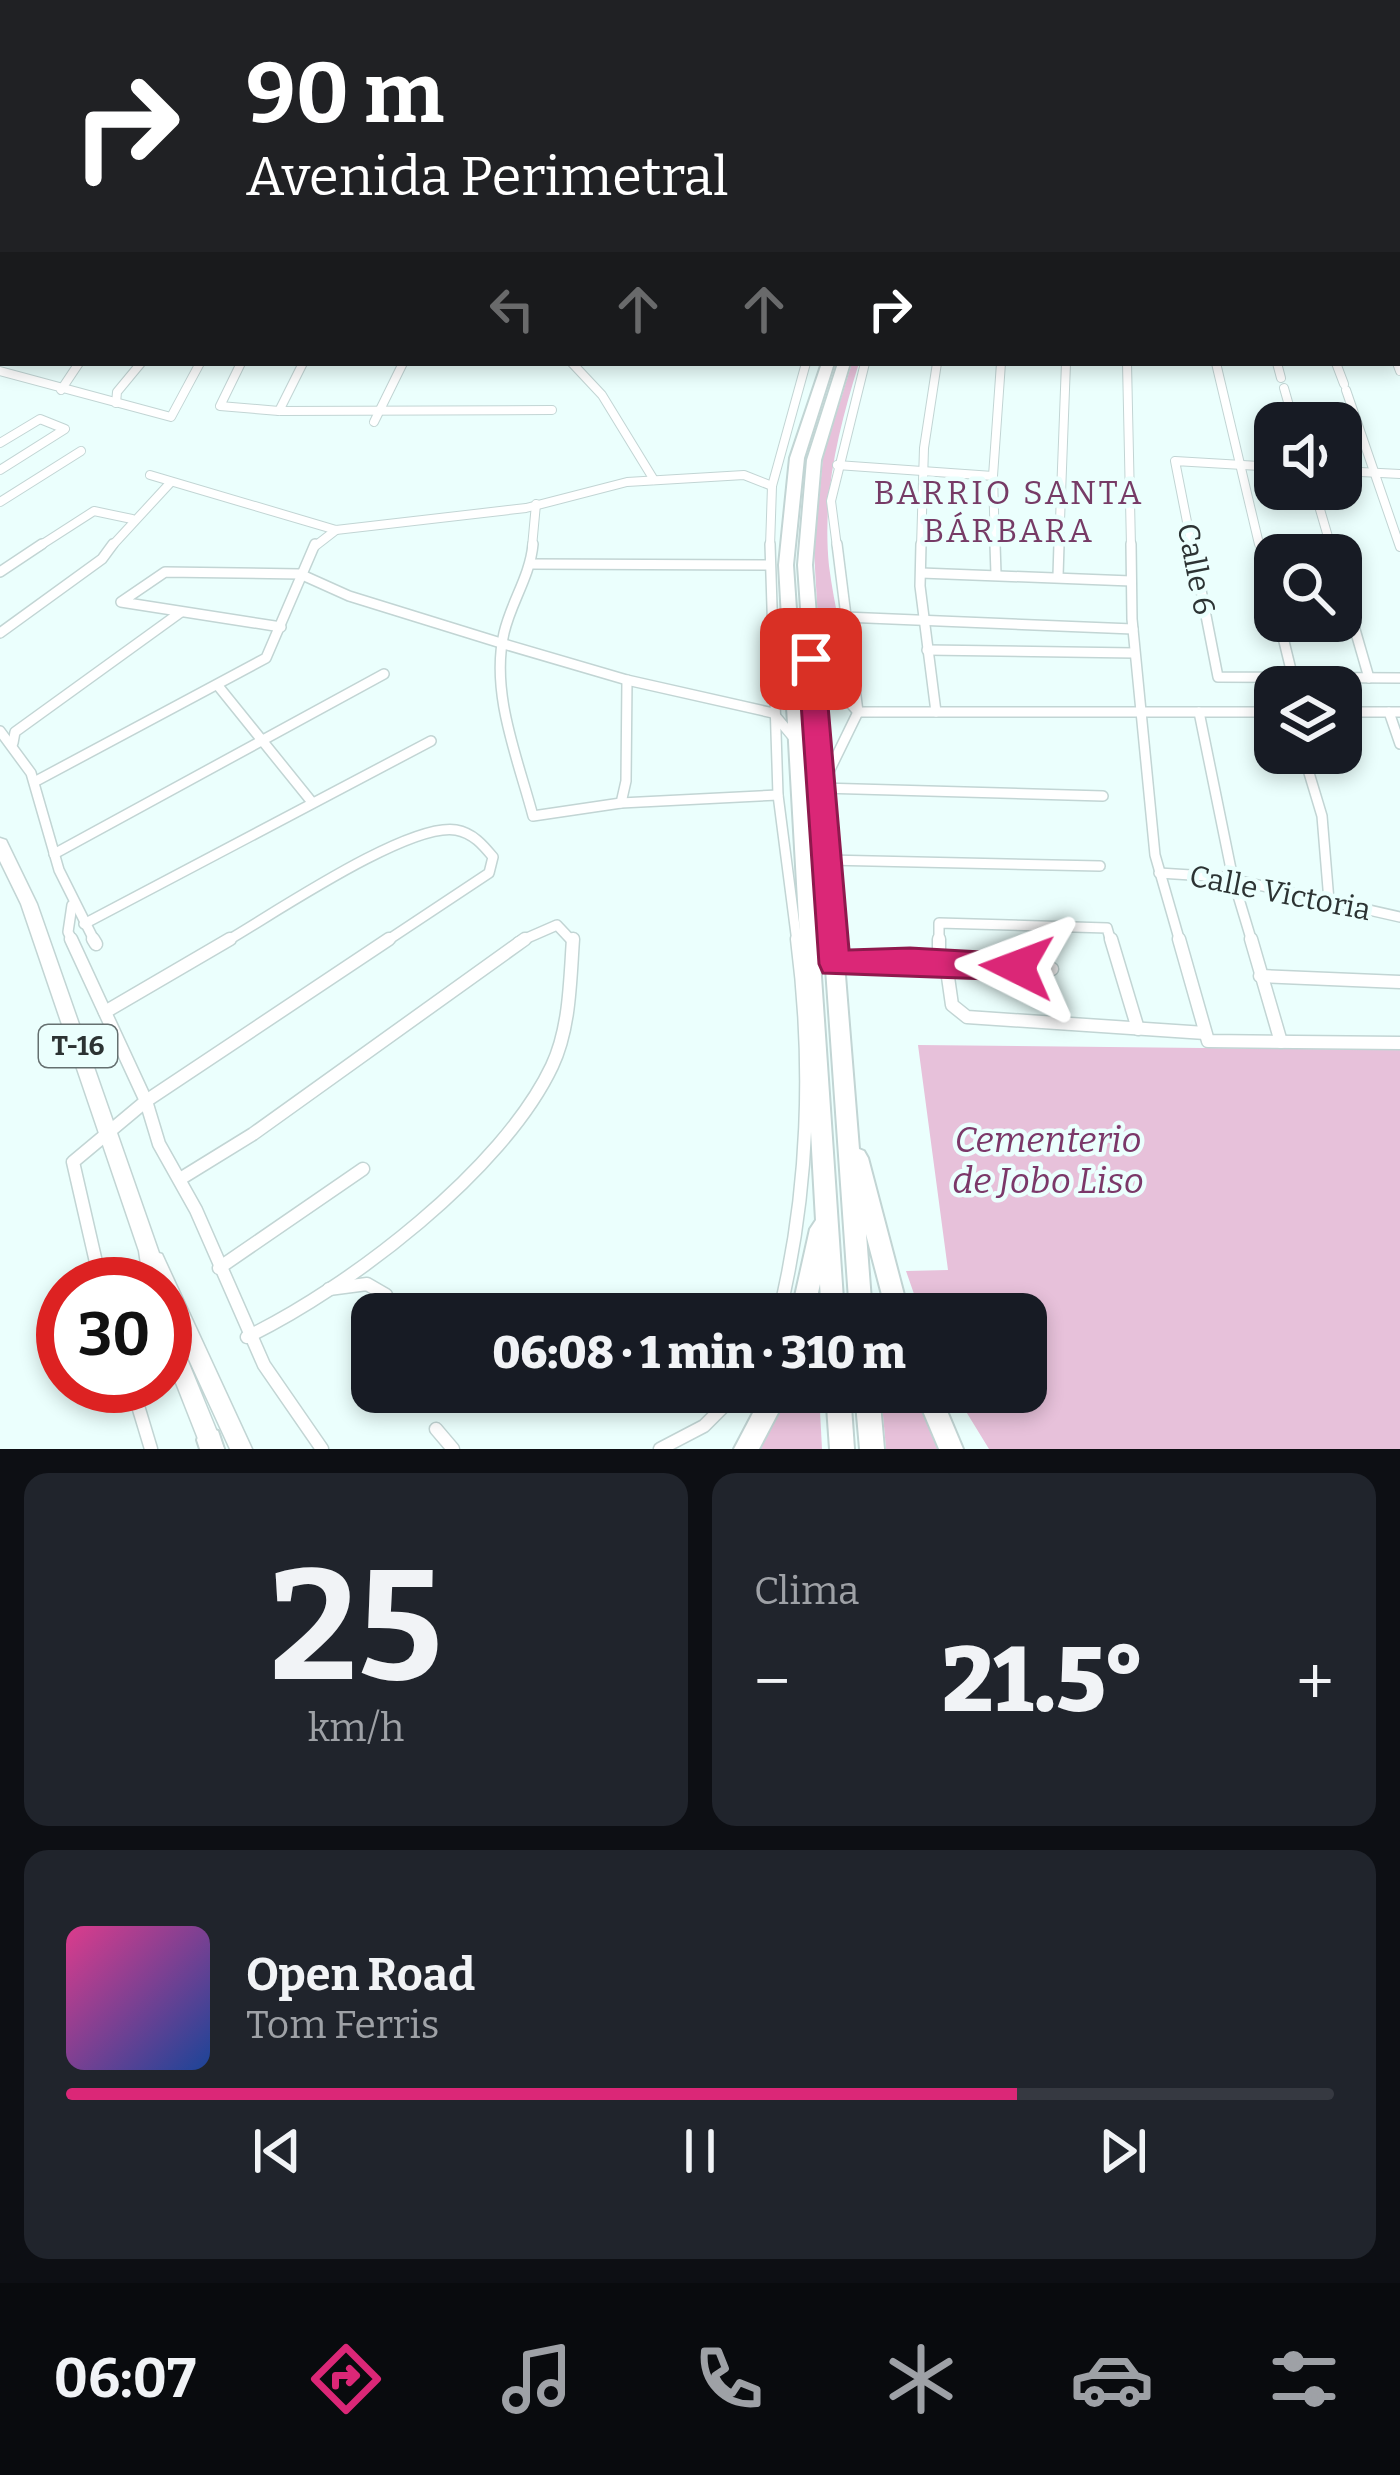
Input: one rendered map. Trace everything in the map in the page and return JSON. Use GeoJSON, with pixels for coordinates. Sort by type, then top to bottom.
{"type":"FeatureCollection","features":[{"type":"Feature","properties":{"kind":"highway"},"geometry":{"type":"LineString","coordinates":[[827,366],[800,446],[786,565],[832,1293]]}},
{"type":"Feature","properties":{"kind":"highway"},"geometry":{"type":"LineString","coordinates":[[843,366],[810,484],[805,565],[859,1293]]}},
{"type":"Feature","properties":{"kind":"highway"},"geometry":{"type":"LineString","coordinates":[[845,1107],[893,1293]]}},
{"type":"Feature","properties":{"kind":"highway"},"geometry":{"type":"LineString","coordinates":[[806,1293],[826,1199]]}},
{"type":"Feature","properties":{"kind":"highway"},"geometry":{"type":"LineString","coordinates":[[746,1449],[765,1413]]}},
{"type":"Feature","properties":{"kind":"highway"},"geometry":{"type":"LineString","coordinates":[[839,1413],[842,1449]]}},
{"type":"Feature","properties":{"kind":"highway"},"geometry":{"type":"LineString","coordinates":[[869,1413],[872,1449]]}},
{"type":"Feature","properties":{"kind":"highway"},"geometry":{"type":"LineString","coordinates":[[936,1413],[951,1449]]}},
{"type":"Feature","properties":{"kind":"main road","name":"T-16"},"geometry":{"type":"LineString","coordinates":[[0,844],[28,904],[150,1257]]}},
{"type":"Feature","properties":{"kind":"main road","name":"T-16"},"geometry":{"type":"LineString","coordinates":[[149,1251],[172,1291],[241,1449]]}},
{"type":"Feature","properties":{"kind":"main road"},"geometry":{"type":"LineString","coordinates":[[192,1398],[211,1446]]}},
{"type":"Feature","properties":{"kind":"street"},"geometry":{"type":"LineString","coordinates":[[61,390],[77,366]]}},
{"type":"Feature","properties":{"kind":"street"},"geometry":{"type":"LineString","coordinates":[[116,405],[117,392],[139,366]]}},
{"type":"Feature","properties":{"kind":"street"},"geometry":{"type":"LineString","coordinates":[[0,370],[171,417],[198,366]]}},
{"type":"Feature","properties":{"kind":"street"},"geometry":{"type":"LineString","coordinates":[[240,366],[220,406],[279,411],[552,410]]}},
{"type":"Feature","properties":{"kind":"street"},"geometry":{"type":"LineString","coordinates":[[279,411],[302,366]]}},
{"type":"Feature","properties":{"kind":"street"},"geometry":{"type":"LineString","coordinates":[[374,422],[402,366]]}},
{"type":"Feature","properties":{"kind":"street"},"geometry":{"type":"LineString","coordinates":[[576,366],[587,375],[654,480]]}},
{"type":"Feature","properties":{"kind":"street"},"geometry":{"type":"LineString","coordinates":[[586,366],[587,375]]}},
{"type":"Feature","properties":{"kind":"street"},"geometry":{"type":"LineString","coordinates":[[784,1293],[793,1258],[808,1091],[804,1006],[778,796],[770,565],[772,486],[805,366]]}},
{"type":"Feature","properties":{"kind":"street"},"geometry":{"type":"LineString","coordinates":[[864,366],[837,465],[831,513],[858,712],[821,788],[1103,796]]}},
{"type":"Feature","properties":{"kind":"street"},"geometry":{"type":"LineString","coordinates":[[936,712],[922,617],[921,573],[923,471],[938,366]]}},
{"type":"Feature","properties":{"kind":"street"},"geometry":{"type":"LineString","coordinates":[[996,574],[993,476],[1001,366]]}},
{"type":"Feature","properties":{"kind":"street"},"geometry":{"type":"LineString","coordinates":[[1058,575],[1066,366]]}},
{"type":"Feature","properties":{"kind":"street"},"geometry":{"type":"LineString","coordinates":[[1127,366],[1138,712],[1159,873],[1206,1037]]}},
{"type":"Feature","properties":{"kind":"street"},"geometry":{"type":"LineString","coordinates":[[1217,366],[1257,534]]}},
{"type":"Feature","properties":{"kind":"street"},"geometry":{"type":"LineString","coordinates":[[1277,366],[1288,402]]}},
{"type":"Feature","properties":{"kind":"street"},"geometry":{"type":"LineString","coordinates":[[1337,366],[1400,547]]}},
{"type":"Feature","properties":{"kind":"street"},"geometry":{"type":"LineString","coordinates":[[0,443],[40,419],[65,429],[0,470]]}},
{"type":"Feature","properties":{"kind":"street"},"geometry":{"type":"LineString","coordinates":[[0,502],[81,451]]}},
{"type":"Feature","properties":{"kind":"street","name":"Calle 6"},"geometry":{"type":"LineString","coordinates":[[1240,465],[1175,461],[1218,677],[1254,677]]}},
{"type":"Feature","properties":{"kind":"street"},"geometry":{"type":"LineString","coordinates":[[837,465],[993,476]]}},
{"type":"Feature","properties":{"kind":"street"},"geometry":{"type":"LineString","coordinates":[[1240,465],[1254,466]]}},
{"type":"Feature","properties":{"kind":"street"},"geometry":{"type":"LineString","coordinates":[[1362,472],[1400,474]]}},
{"type":"Feature","properties":{"kind":"street"},"geometry":{"type":"LineString","coordinates":[[150,475],[336,530]]}},
{"type":"Feature","properties":{"kind":"street"},"geometry":{"type":"LineString","coordinates":[[38,780],[266,658],[301,588],[300,574],[317,541],[336,530],[536,504],[627,482],[744,475],[772,486]]}},
{"type":"Feature","properties":{"kind":"street"},"geometry":{"type":"LineString","coordinates":[[0,633],[102,559],[132,519],[171,482]]}},
{"type":"Feature","properties":{"kind":"street"},"geometry":{"type":"LineString","coordinates":[[536,504],[531,564],[509,617],[504,644],[504,709],[533,816],[621,803],[778,796]]}},
{"type":"Feature","properties":{"kind":"street"},"geometry":{"type":"LineString","coordinates":[[0,572],[94,511],[132,519]]}},
{"type":"Feature","properties":{"kind":"street"},"geometry":{"type":"LineString","coordinates":[[531,564],[770,565]]}},
{"type":"Feature","properties":{"kind":"street"},"geometry":{"type":"LineString","coordinates":[[281,627],[121,602],[165,572],[300,574],[349,596],[627,680],[773,712],[797,741]]}},
{"type":"Feature","properties":{"kind":"street"},"geometry":{"type":"LineString","coordinates":[[921,573],[1131,581]]}},
{"type":"Feature","properties":{"kind":"street"},"geometry":{"type":"LineString","coordinates":[[13,744],[15,732],[40,711],[181,612]]}},
{"type":"Feature","properties":{"kind":"street"},"geometry":{"type":"LineString","coordinates":[[844,617],[1133,629]]}},
{"type":"Feature","properties":{"kind":"street"},"geometry":{"type":"LineString","coordinates":[[1359,642],[1370,678]]}},
{"type":"Feature","properties":{"kind":"street"},"geometry":{"type":"LineString","coordinates":[[927,650],[1134,653]]}},
{"type":"Feature","properties":{"kind":"street"},"geometry":{"type":"LineString","coordinates":[[811,659],[858,712],[1254,712]]}},
{"type":"Feature","properties":{"kind":"street"},"geometry":{"type":"LineString","coordinates":[[54,854],[384,674]]}},
{"type":"Feature","properties":{"kind":"street"},"geometry":{"type":"LineString","coordinates":[[1362,678],[1400,678]]}},
{"type":"Feature","properties":{"kind":"street"},"geometry":{"type":"LineString","coordinates":[[621,803],[626,781],[627,680]]}},
{"type":"Feature","properties":{"kind":"street"},"geometry":{"type":"LineString","coordinates":[[219,687],[311,801]]}},
{"type":"Feature","properties":{"kind":"street"},"geometry":{"type":"LineString","coordinates":[[1199,712],[1233,879],[1281,1042]]}},
{"type":"Feature","properties":{"kind":"street"},"geometry":{"type":"LineString","coordinates":[[1362,712],[1394,712],[1400,744]]}},
{"type":"Feature","properties":{"kind":"street"},"geometry":{"type":"LineString","coordinates":[[0,730],[38,780],[43,821],[72,905],[96,944]]}},
{"type":"Feature","properties":{"kind":"street"},"geometry":{"type":"LineString","coordinates":[[84,924],[431,741]]}},
{"type":"Feature","properties":{"kind":"street"},"geometry":{"type":"LineString","coordinates":[[1310,774],[1322,816],[1329,901]]}},
{"type":"Feature","properties":{"kind":"street"},"geometry":{"type":"LineString","coordinates":[[95,1257],[74,1162],[146,1101],[489,873],[494,857],[484,843],[460,827],[436,827],[404,838],[105,1012]]}},
{"type":"Feature","properties":{"kind":"street"},"geometry":{"type":"LineString","coordinates":[[826,860],[1100,866]]}},
{"type":"Feature","properties":{"kind":"street","name":"Calle Victoria"},"geometry":{"type":"LineString","coordinates":[[1159,873],[1233,879],[1400,917]]}},
{"type":"Feature","properties":{"kind":"street"},"geometry":{"type":"LineString","coordinates":[[72,905],[68,932],[146,1101],[148,1125],[180,1179],[247,1336],[322,1449]]}},
{"type":"Feature","properties":{"kind":"street"},"geometry":{"type":"LineString","coordinates":[[1138,1029],[1107,928],[939,923],[952,1005],[963,1016],[1281,1042],[1400,1043]]}},
{"type":"Feature","properties":{"kind":"street"},"geometry":{"type":"LineString","coordinates":[[180,1179],[254,1134],[519,942],[556,926],[573,940],[563,1023],[552,1066],[518,1122],[413,1222],[328,1289],[247,1336]]}},
{"type":"Feature","properties":{"kind":"street"},"geometry":{"type":"LineString","coordinates":[[835,964],[1052,969]]}},
{"type":"Feature","properties":{"kind":"street"},"geometry":{"type":"LineString","coordinates":[[1260,976],[1400,982]]}},
{"type":"Feature","properties":{"kind":"street"},"geometry":{"type":"LineString","coordinates":[[219,1268],[362,1169]]}},
{"type":"Feature","properties":{"kind":"street"},"geometry":{"type":"LineString","coordinates":[[800,1197],[826,1199]]}},
{"type":"Feature","properties":{"kind":"street"},"geometry":{"type":"LineString","coordinates":[[328,1289],[367,1284],[383,1293]]}},
{"type":"Feature","properties":{"kind":"street"},"geometry":{"type":"LineString","coordinates":[[140,1413],[151,1449]]}},
{"type":"Feature","properties":{"kind":"street"},"geometry":{"type":"LineString","coordinates":[[660,1449],[704,1426],[717,1413]]}},
{"type":"Feature","properties":{"kind":"street"},"geometry":{"type":"LineString","coordinates":[[436,1429],[453,1449]]}},
{"type":"Feature","properties":{"kind":"green space"},"geometry":{"type":"Polygon","coordinates":[[[851,366],[858,366],[838,438],[827,540],[846,686],[820,654],[814,551],[823,457],[851,366]]]}},
{"type":"Feature","properties":{"kind":"green space","name":"Cementerio de Jobo Liso"},"geometry":{"type":"Polygon","coordinates":[[[918,1045],[1400,1050],[1400,1449],[989,1449],[967,1413],[1047,1413],[1047,1293],[914,1293],[906,1271],[948,1270],[918,1045]]]}},
{"type":"Feature","properties":{"kind":"green space"},"geometry":{"type":"Polygon","coordinates":[[[774,1413],[820,1413],[822,1449],[755,1449],[774,1413]]]}},
{"type":"Feature","properties":{"kind":"green space"},"geometry":{"type":"Polygon","coordinates":[[[883,1413],[928,1413],[943,1449],[886,1449],[883,1413]]]}},
{"type":"Feature","properties":{"kind":"district","name":"BARRIO SANTA BÁRBARA"},"geometry":{"type":"Point","coordinates":[1009,511]}},
{"type":"Feature","properties":{"kind":"route"},"geometry":{"type":"LineString","coordinates":[[811,659],[835,964],[910,961],[1017,967]]}}]}
